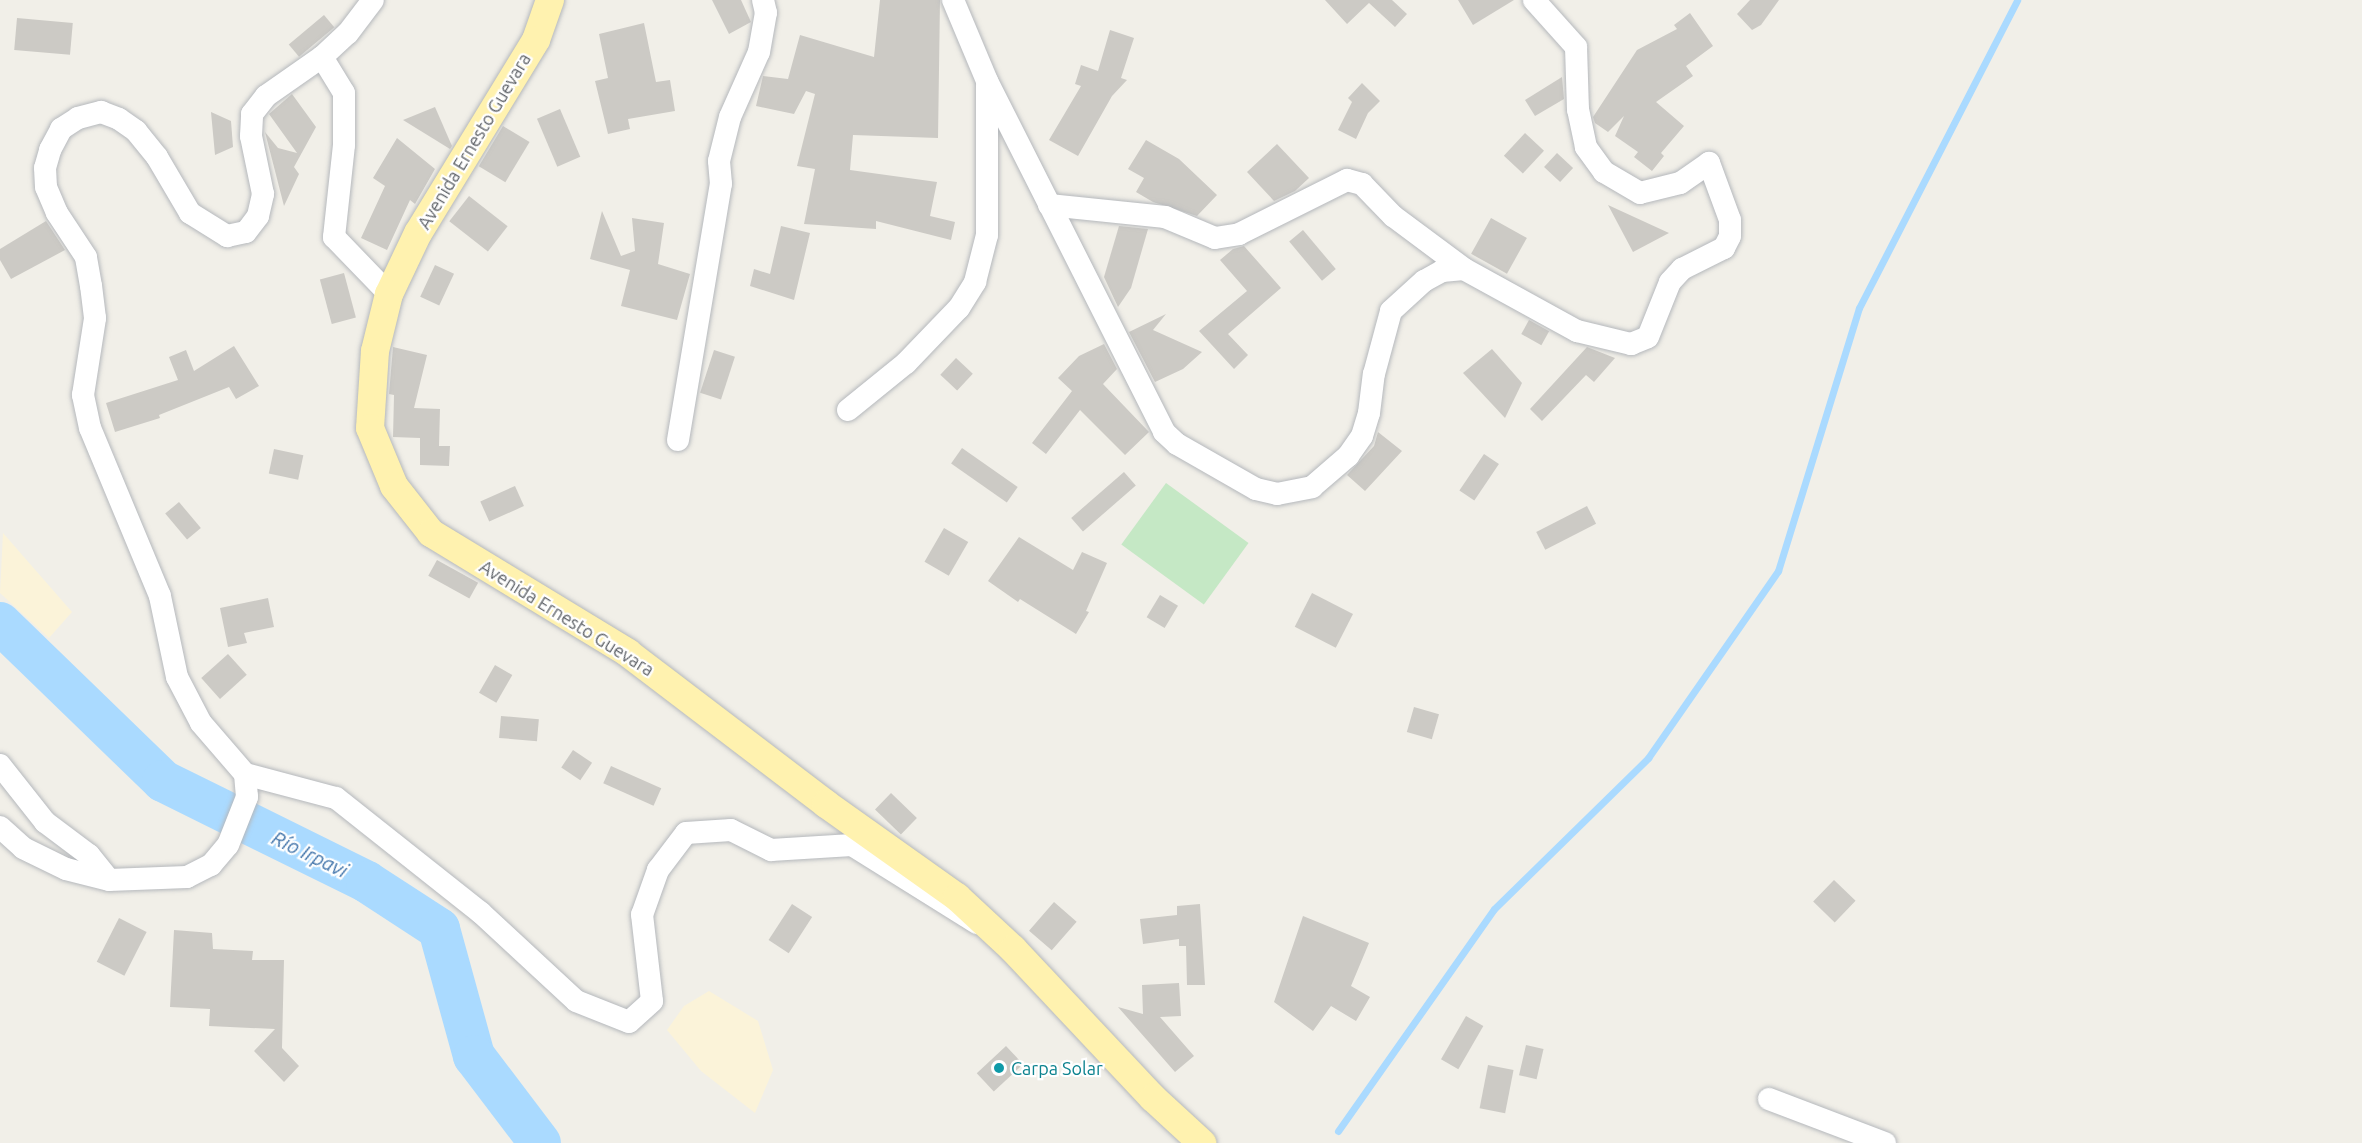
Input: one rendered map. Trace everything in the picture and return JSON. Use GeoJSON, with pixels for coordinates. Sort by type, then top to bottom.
{"type":"FeatureCollection","features":[{"type":"Feature","properties":{"kind":"main road","name":"Avenida Ernesto Guevara"},"geometry":{"type":"LineString","coordinates":[[550,0],[536,40],[418,234],[389,294],[374,360],[370,428],[394,486],[431,533],[628,654],[826,804],[957,897],[995,933],[1153,1098],[1202,1143]]}},
{"type":"Feature","properties":{"kind":"street"},"geometry":{"type":"LineString","coordinates":[[373,0],[348,33],[322,57],[266,96],[252,114],[251,136],[263,194],[258,216],[246,232],[226,236],[190,213],[136,131],[101,112],[78,118],[61,129],[45,168],[46,187],[57,213],[86,257],[95,318],[82,394],[90,428],[160,596],[177,677],[201,723],[246,786],[336,798],[480,912],[576,1001],[629,1022],[652,1001],[642,915],[658,870],[686,833],[731,830],[771,850],[852,845],[947,908],[995,933]]}},
{"type":"Feature","properties":{"kind":"street"},"geometry":{"type":"LineString","coordinates":[[678,440],[721,184],[719,161],[730,117],[759,52],[766,13],[763,0]]}},
{"type":"Feature","properties":{"kind":"street"},"geometry":{"type":"LineString","coordinates":[[953,0],[987,81],[1164,432],[1177,444],[1256,489],[1277,494],[1312,488],[1348,456],[1362,436],[1391,311],[1424,280],[1442,271],[1464,269]]}},
{"type":"Feature","properties":{"kind":"street"},"geometry":{"type":"LineString","coordinates":[[1049,205],[1165,217],[1215,238],[1239,234],[1347,180],[1362,184],[1393,216],[1464,269],[1577,331],[1631,344],[1648,337],[1655,328],[1666,291],[1682,269],[1724,248],[1730,236],[1730,220],[1709,163],[1680,183],[1640,193],[1604,172],[1586,147],[1578,110],[1576,47],[1534,0]]}},
{"type":"Feature","properties":{"kind":"street"},"geometry":{"type":"LineString","coordinates":[[322,57],[344,93],[344,145],[334,237],[389,294]]}},
{"type":"Feature","properties":{"kind":"street"},"geometry":{"type":"LineString","coordinates":[[848,410],[906,363],[958,308],[975,282],[987,235],[987,81]]}},
{"type":"Feature","properties":{"kind":"street"},"geometry":{"type":"LineString","coordinates":[[0,765],[45,822],[89,855],[109,880]]}},
{"type":"Feature","properties":{"kind":"street"},"geometry":{"type":"LineString","coordinates":[[0,827],[23,848],[66,869],[109,880],[187,877],[211,865],[228,845],[246,786]]}},
{"type":"Feature","properties":{"kind":"street"},"geometry":{"type":"LineString","coordinates":[[1769,1100],[1885,1143]]}},
{"type":"Feature","properties":{"kind":"green space"},"geometry":{"type":"Polygon","coordinates":[[[1166,483],[1249,543],[1204,604],[1121,544],[1166,483]]]}},
{"type":"Feature","properties":{"kind":"sand"},"geometry":{"type":"Polygon","coordinates":[[[3,533],[72,612],[49,638],[0,593],[3,533]]]}},
{"type":"Feature","properties":{"kind":"sand"},"geometry":{"type":"Polygon","coordinates":[[[709,991],[758,1021],[773,1070],[755,1113],[701,1071],[667,1030],[684,1006],[709,991]]]}},
{"type":"Feature","properties":{"kind":"building"},"geometry":{"type":"Polygon","coordinates":[[[712,0],[741,0],[751,22],[729,34],[712,0]]]}},
{"type":"Feature","properties":{"kind":"building"},"geometry":{"type":"Polygon","coordinates":[[[880,0],[940,0],[938,138],[853,135],[850,170],[937,182],[930,216],[955,222],[951,240],[876,221],[876,229],[804,224],[815,169],[797,166],[815,94],[806,91],[794,114],[756,106],[763,76],[788,79],[800,35],[874,57],[880,0]]]}},
{"type":"Feature","properties":{"kind":"building"},"geometry":{"type":"Polygon","coordinates":[[[1325,0],[1392,0],[1407,14],[1395,27],[1369,3],[1347,24],[1325,0]]]}},
{"type":"Feature","properties":{"kind":"building"},"geometry":{"type":"Polygon","coordinates":[[[1458,0],[1514,0],[1473,25],[1458,0]]]}},
{"type":"Feature","properties":{"kind":"building"},"geometry":{"type":"Polygon","coordinates":[[[1750,0],[1779,0],[1761,25],[1752,30],[1737,14],[1750,0]]]}},
{"type":"Feature","properties":{"kind":"building"},"geometry":{"type":"Polygon","coordinates":[[[1690,13],[1713,46],[1686,66],[1693,76],[1656,102],[1684,126],[1661,153],[1664,156],[1652,171],[1634,157],[1638,152],[1615,136],[1624,116],[1608,132],[1595,123],[1593,117],[1637,50],[1677,29],[1674,25],[1690,13]]]}},
{"type":"Feature","properties":{"kind":"building"},"geometry":{"type":"Polygon","coordinates":[[[324,15],[334,27],[299,57],[289,45],[324,15]]]}},
{"type":"Feature","properties":{"kind":"building"},"geometry":{"type":"Polygon","coordinates":[[[17,18],[73,23],[70,55],[14,50],[17,18]]]}},
{"type":"Feature","properties":{"kind":"building"},"geometry":{"type":"Polygon","coordinates":[[[644,23],[656,82],[670,80],[675,111],[628,119],[630,129],[608,134],[595,81],[608,78],[599,34],[644,23]]]}},
{"type":"Feature","properties":{"kind":"building"},"geometry":{"type":"Polygon","coordinates":[[[1110,30],[1134,38],[1121,78],[1127,80],[1112,96],[1078,156],[1049,140],[1081,86],[1075,84],[1081,65],[1098,71],[1110,30]]]}},
{"type":"Feature","properties":{"kind":"building"},"geometry":{"type":"Polygon","coordinates":[[[1562,77],[1564,99],[1535,116],[1525,100],[1562,77]]]}},
{"type":"Feature","properties":{"kind":"building"},"geometry":{"type":"Polygon","coordinates":[[[1362,83],[1380,101],[1368,113],[1356,139],[1338,130],[1352,102],[1348,98],[1362,83]]]}},
{"type":"Feature","properties":{"kind":"building"},"geometry":{"type":"Polygon","coordinates":[[[292,94],[316,127],[294,167],[299,174],[284,206],[265,132],[278,148],[297,153],[269,114],[292,94]]]}},
{"type":"Feature","properties":{"kind":"building"},"geometry":{"type":"Polygon","coordinates":[[[435,107],[452,146],[450,149],[403,120],[435,107]]]}},
{"type":"Feature","properties":{"kind":"building"},"geometry":{"type":"Polygon","coordinates":[[[560,109],[580,157],[557,167],[537,119],[560,109]]]}},
{"type":"Feature","properties":{"kind":"building"},"geometry":{"type":"Polygon","coordinates":[[[211,112],[231,121],[233,147],[215,155],[211,112]]]}},
{"type":"Feature","properties":{"kind":"building"},"geometry":{"type":"Polygon","coordinates":[[[503,126],[530,142],[505,182],[479,166],[503,126]]]}},
{"type":"Feature","properties":{"kind":"building"},"geometry":{"type":"Polygon","coordinates":[[[1525,133],[1544,151],[1523,173],[1504,156],[1525,133]]]}},
{"type":"Feature","properties":{"kind":"building"},"geometry":{"type":"Polygon","coordinates":[[[397,138],[435,169],[415,204],[410,200],[387,250],[361,238],[385,186],[373,178],[397,138]]]}},
{"type":"Feature","properties":{"kind":"building"},"geometry":{"type":"Polygon","coordinates":[[[1146,140],[1179,159],[1217,195],[1197,216],[1153,202],[1136,192],[1144,178],[1128,169],[1146,140]]]}},
{"type":"Feature","properties":{"kind":"building"},"geometry":{"type":"Polygon","coordinates":[[[1277,144],[1309,178],[1295,191],[1274,201],[1247,172],[1277,144]]]}},
{"type":"Feature","properties":{"kind":"building"},"geometry":{"type":"Polygon","coordinates":[[[1557,153],[1573,168],[1560,182],[1544,167],[1557,153]]]}},
{"type":"Feature","properties":{"kind":"building"},"geometry":{"type":"Polygon","coordinates":[[[469,196],[508,226],[488,251],[449,221],[469,196]]]}},
{"type":"Feature","properties":{"kind":"building"},"geometry":{"type":"Polygon","coordinates":[[[1608,205],[1669,233],[1633,252],[1608,205]]]}},
{"type":"Feature","properties":{"kind":"building"},"geometry":{"type":"Polygon","coordinates":[[[602,211],[621,256],[635,251],[632,218],[664,223],[658,264],[690,274],[677,320],[621,306],[630,270],[590,259],[602,211]]]}},
{"type":"Feature","properties":{"kind":"building"},"geometry":{"type":"Polygon","coordinates":[[[1491,218],[1527,238],[1507,274],[1471,254],[1491,218]]]}},
{"type":"Feature","properties":{"kind":"building"},"geometry":{"type":"Polygon","coordinates":[[[46,221],[65,250],[11,279],[0,260],[0,249],[46,221]]]}},
{"type":"Feature","properties":{"kind":"building"},"geometry":{"type":"Polygon","coordinates":[[[781,226],[810,233],[794,300],[750,286],[754,269],[770,274],[781,226]]]}},
{"type":"Feature","properties":{"kind":"building"},"geometry":{"type":"Polygon","coordinates":[[[1119,226],[1148,229],[1131,288],[1118,307],[1104,277],[1119,226]]]}},
{"type":"Feature","properties":{"kind":"building"},"geometry":{"type":"Polygon","coordinates":[[[1303,230],[1336,269],[1322,281],[1289,242],[1303,230]]]}},
{"type":"Feature","properties":{"kind":"building"},"geometry":{"type":"Polygon","coordinates":[[[1244,246],[1281,288],[1228,334],[1248,355],[1234,369],[1199,331],[1247,291],[1220,260],[1233,249],[1244,246]]]}},
{"type":"Feature","properties":{"kind":"building"},"geometry":{"type":"Polygon","coordinates":[[[435,265],[454,274],[439,306],[420,297],[435,265]]]}},
{"type":"Feature","properties":{"kind":"building"},"geometry":{"type":"Polygon","coordinates":[[[344,273],[356,317],[332,324],[320,279],[344,273]]]}},
{"type":"Feature","properties":{"kind":"building"},"geometry":{"type":"Polygon","coordinates":[[[1166,314],[1153,330],[1202,352],[1183,369],[1155,382],[1129,332],[1166,314]]]}},
{"type":"Feature","properties":{"kind":"building"},"geometry":{"type":"Polygon","coordinates":[[[1529,320],[1549,331],[1541,345],[1521,334],[1529,320]]]}},
{"type":"Feature","properties":{"kind":"building"},"geometry":{"type":"Polygon","coordinates":[[[1104,344],[1117,369],[1103,384],[1149,432],[1125,455],[1080,410],[1046,454],[1032,443],[1072,391],[1058,378],[1079,356],[1104,344]]]}},
{"type":"Feature","properties":{"kind":"building"},"geometry":{"type":"Polygon","coordinates":[[[234,346],[259,386],[236,399],[229,387],[159,415],[160,418],[115,432],[106,403],[178,380],[169,357],[186,350],[194,371],[234,346]]]}},
{"type":"Feature","properties":{"kind":"building"},"geometry":{"type":"Polygon","coordinates":[[[393,347],[427,355],[414,408],[440,409],[439,446],[450,446],[449,466],[420,465],[420,438],[393,437],[394,395],[389,394],[393,347]]]}},
{"type":"Feature","properties":{"kind":"building"},"geometry":{"type":"Polygon","coordinates":[[[1587,347],[1615,358],[1594,382],[1586,375],[1542,421],[1530,409],[1587,347]]]}},
{"type":"Feature","properties":{"kind":"building"},"geometry":{"type":"Polygon","coordinates":[[[1492,349],[1522,383],[1505,418],[1463,373],[1492,349]]]}},
{"type":"Feature","properties":{"kind":"building"},"geometry":{"type":"Polygon","coordinates":[[[714,350],[735,357],[721,400],[700,393],[714,350]]]}},
{"type":"Feature","properties":{"kind":"building"},"geometry":{"type":"Polygon","coordinates":[[[956,358],[973,374],[957,391],[940,375],[956,358]]]}},
{"type":"Feature","properties":{"kind":"building"},"geometry":{"type":"Polygon","coordinates":[[[1378,432],[1402,451],[1365,491],[1347,475],[1374,446],[1378,432]]]}},
{"type":"Feature","properties":{"kind":"building"},"geometry":{"type":"Polygon","coordinates":[[[962,448],[1018,487],[1007,503],[951,464],[962,448]]]}},
{"type":"Feature","properties":{"kind":"building"},"geometry":{"type":"Polygon","coordinates":[[[274,449],[303,455],[298,480],[269,473],[274,449]]]}},
{"type":"Feature","properties":{"kind":"building"},"geometry":{"type":"Polygon","coordinates":[[[1484,454],[1499,464],[1474,501],[1459,490],[1484,454]]]}},
{"type":"Feature","properties":{"kind":"building"},"geometry":{"type":"Polygon","coordinates":[[[1124,472],[1136,486],[1083,532],[1071,518],[1124,472]]]}},
{"type":"Feature","properties":{"kind":"building"},"geometry":{"type":"Polygon","coordinates":[[[515,486],[524,506],[489,522],[480,501],[515,486]]]}},
{"type":"Feature","properties":{"kind":"building"},"geometry":{"type":"Polygon","coordinates":[[[179,502],[201,528],[187,540],[165,514],[179,502]]]}},
{"type":"Feature","properties":{"kind":"building"},"geometry":{"type":"Polygon","coordinates":[[[1587,506],[1596,524],[1545,550],[1536,532],[1587,506]]]}},
{"type":"Feature","properties":{"kind":"building"},"geometry":{"type":"Polygon","coordinates":[[[944,528],[968,542],[949,576],[924,562],[944,528]]]}},
{"type":"Feature","properties":{"kind":"building"},"geometry":{"type":"Polygon","coordinates":[[[1019,537],[1073,570],[1082,552],[1107,563],[1086,611],[1089,612],[1076,634],[1020,599],[1018,602],[988,581],[1019,537]]]}},
{"type":"Feature","properties":{"kind":"building"},"geometry":{"type":"Polygon","coordinates":[[[437,560],[478,583],[469,599],[428,576],[437,560]]]}},
{"type":"Feature","properties":{"kind":"building"},"geometry":{"type":"Polygon","coordinates":[[[1312,593],[1353,614],[1336,648],[1295,627],[1312,593]]]}},
{"type":"Feature","properties":{"kind":"building"},"geometry":{"type":"Polygon","coordinates":[[[1160,595],[1178,606],[1165,628],[1147,617],[1160,595]]]}},
{"type":"Feature","properties":{"kind":"building"},"geometry":{"type":"Polygon","coordinates":[[[268,598],[274,627],[244,633],[247,643],[228,647],[220,608],[268,598]]]}},
{"type":"Feature","properties":{"kind":"building"},"geometry":{"type":"Polygon","coordinates":[[[228,654],[247,675],[220,699],[201,678],[228,654]]]}},
{"type":"Feature","properties":{"kind":"building"},"geometry":{"type":"Polygon","coordinates":[[[495,665],[512,675],[496,703],[479,693],[495,665]]]}},
{"type":"Feature","properties":{"kind":"building"},"geometry":{"type":"Polygon","coordinates":[[[1414,707],[1439,714],[1432,739],[1407,732],[1414,707]]]}},
{"type":"Feature","properties":{"kind":"building"},"geometry":{"type":"Polygon","coordinates":[[[501,716],[539,719],[537,741],[499,738],[501,716]]]}},
{"type":"Feature","properties":{"kind":"building"},"geometry":{"type":"Polygon","coordinates":[[[573,750],[592,763],[580,780],[561,767],[573,750]]]}},
{"type":"Feature","properties":{"kind":"building"},"geometry":{"type":"Polygon","coordinates":[[[611,766],[661,788],[654,806],[603,783],[611,766]]]}},
{"type":"Feature","properties":{"kind":"building"},"geometry":{"type":"Polygon","coordinates":[[[891,793],[917,818],[901,835],[875,810],[891,793]]]}},
{"type":"Feature","properties":{"kind":"building"},"geometry":{"type":"Polygon","coordinates":[[[1834,880],[1856,901],[1835,922],[1813,902],[1834,880]]]}},
{"type":"Feature","properties":{"kind":"building"},"geometry":{"type":"Polygon","coordinates":[[[1054,902],[1077,922],[1052,950],[1029,931],[1054,902]]]}},
{"type":"Feature","properties":{"kind":"building"},"geometry":{"type":"Polygon","coordinates":[[[792,904],[812,917],[789,953],[769,940],[792,904]]]}},
{"type":"Feature","properties":{"kind":"building"},"geometry":{"type":"Polygon","coordinates":[[[1200,904],[1205,985],[1187,985],[1186,946],[1179,946],[1179,939],[1143,944],[1140,919],[1177,915],[1177,906],[1200,904]]]}},
{"type":"Feature","properties":{"kind":"building"},"geometry":{"type":"Polygon","coordinates":[[[1303,916],[1369,943],[1351,986],[1370,997],[1356,1021],[1331,1006],[1313,1031],[1274,1002],[1303,916]]]}},
{"type":"Feature","properties":{"kind":"building"},"geometry":{"type":"Polygon","coordinates":[[[119,918],[147,932],[124,976],[97,962],[119,918]]]}},
{"type":"Feature","properties":{"kind":"building"},"geometry":{"type":"Polygon","coordinates":[[[174,930],[212,933],[213,949],[253,951],[252,960],[284,960],[282,1048],[299,1066],[284,1082],[254,1051],[275,1029],[209,1026],[210,1009],[170,1007],[174,930]]]}},
{"type":"Feature","properties":{"kind":"building"},"geometry":{"type":"Polygon","coordinates":[[[1179,983],[1181,1016],[1160,1017],[1194,1056],[1175,1072],[1118,1007],[1143,1014],[1142,985],[1179,983]]]}},
{"type":"Feature","properties":{"kind":"building"},"geometry":{"type":"Polygon","coordinates":[[[1466,1016],[1483,1026],[1458,1069],[1441,1059],[1466,1016]]]}},
{"type":"Feature","properties":{"kind":"building"},"geometry":{"type":"Polygon","coordinates":[[[1526,1045],[1544,1049],[1537,1079],[1519,1075],[1526,1045]]]}},
{"type":"Feature","properties":{"kind":"building","name":"Carpa Solar"},"geometry":{"type":"Polygon","coordinates":[[[1006,1046],[1023,1064],[994,1092],[977,1073],[1006,1046]]]}},
{"type":"Feature","properties":{"kind":"building"},"geometry":{"type":"Polygon","coordinates":[[[1488,1065],[1514,1070],[1505,1113],[1480,1108],[1488,1065]]]}},
{"type":"Feature","properties":{"kind":"waterway"},"geometry":{"type":"LineString","coordinates":[[1338,1131],[1494,909],[1648,758],[1778,571],[1859,308],[2017,0]]}},
{"type":"Feature","properties":{"kind":"waterway","name":"Río Irpavi"},"geometry":{"type":"LineString","coordinates":[[0,623],[163,781],[367,882],[439,929],[474,1056],[540,1143]]}},
{"type":"Feature","properties":{"kind":"place","name":"Carpa Solar"},"geometry":{"type":"Point","coordinates":[999,1068]}}]}
